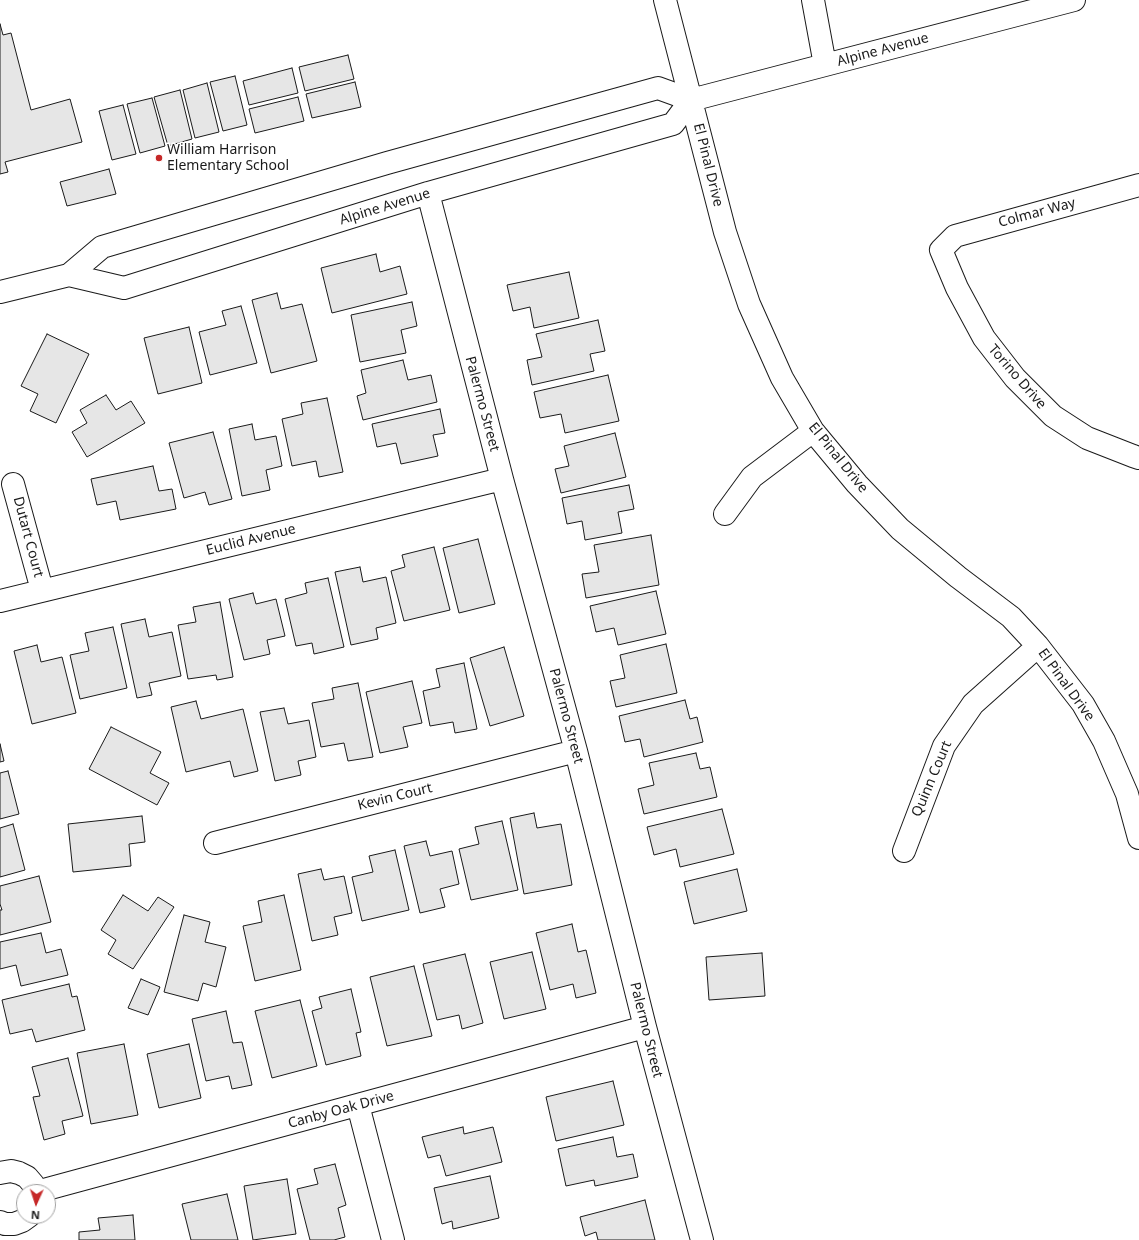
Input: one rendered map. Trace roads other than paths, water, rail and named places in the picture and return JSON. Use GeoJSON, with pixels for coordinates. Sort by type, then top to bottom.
{"type":"FeatureCollection","features":[{"type":"Feature","properties":{"kind":"street","name":"El Pinal Drive"},"geometry":{"type":"LineString","coordinates":[[665,0],[725,232],[749,304],[782,378],[813,431],[857,484],[900,529],[958,578],[1011,617],[1038,646],[1083,704],[1133,792],[1139,838]]}},
{"type":"Feature","properties":{"kind":"street"},"geometry":{"type":"LineString","coordinates":[[813,0],[825,65]]}},
{"type":"Feature","properties":{"kind":"street","name":"Alpine Avenue"},"geometry":{"type":"LineString","coordinates":[[0,292],[69,275],[102,247],[387,163],[658,88],[691,100],[825,65],[1016,7],[1074,0]]}},
{"type":"Feature","properties":{"kind":"street","name":"Alpine Avenue"},"geometry":{"type":"LineString","coordinates":[[69,275],[124,288],[428,193],[673,124],[691,100]]}},
{"type":"Feature","properties":{"kind":"street","name":"Colmar Way"},"geometry":{"type":"LineString","coordinates":[[940,250],[955,236],[1139,185]]}},
{"type":"Feature","properties":{"kind":"street","name":"Palermo Street"},"geometry":{"type":"LineString","coordinates":[[428,193],[502,479],[576,751],[645,1027],[702,1240]]}},
{"type":"Feature","properties":{"kind":"street","name":"Torino Drive"},"geometry":{"type":"LineString","coordinates":[[940,250],[957,288],[984,338],[1015,378],[1053,416],[1087,438],[1139,458]]}},
{"type":"Feature","properties":{"kind":"street"},"geometry":{"type":"LineString","coordinates":[[725,514],[752,477],[813,431]]}},
{"type":"Feature","properties":{"kind":"street","name":"Euclid Avenue"},"geometry":{"type":"LineString","coordinates":[[0,601],[502,479]]}},
{"type":"Feature","properties":{"kind":"street","name":"Dutart Court"},"geometry":{"type":"LineString","coordinates":[[13,484],[42,590]]}},
{"type":"Feature","properties":{"kind":"street","name":"Quinn Court"},"geometry":{"type":"LineString","coordinates":[[904,851],[944,746],[973,704],[1038,646]]}},
{"type":"Feature","properties":{"kind":"street","name":"Kevin Court"},"geometry":{"type":"LineString","coordinates":[[214,843],[576,751]]}},
{"type":"Feature","properties":{"kind":"street","name":"Canby Oak Drive"},"geometry":{"type":"LineString","coordinates":[[56,1187],[645,1027]]}},
{"type":"Feature","properties":{"kind":"street"},"geometry":{"type":"LineString","coordinates":[[358,1105],[394,1240]]}},
{"type":"Feature","properties":{"kind":"street"},"geometry":{"type":"LineString","coordinates":[[1,1170],[19,1173],[27,1177],[33,1184]]}},
{"type":"Feature","properties":{"kind":"place","name":"William Harrison Elementary School"},"geometry":{"type":"Point","coordinates":[159,158]}}]}
